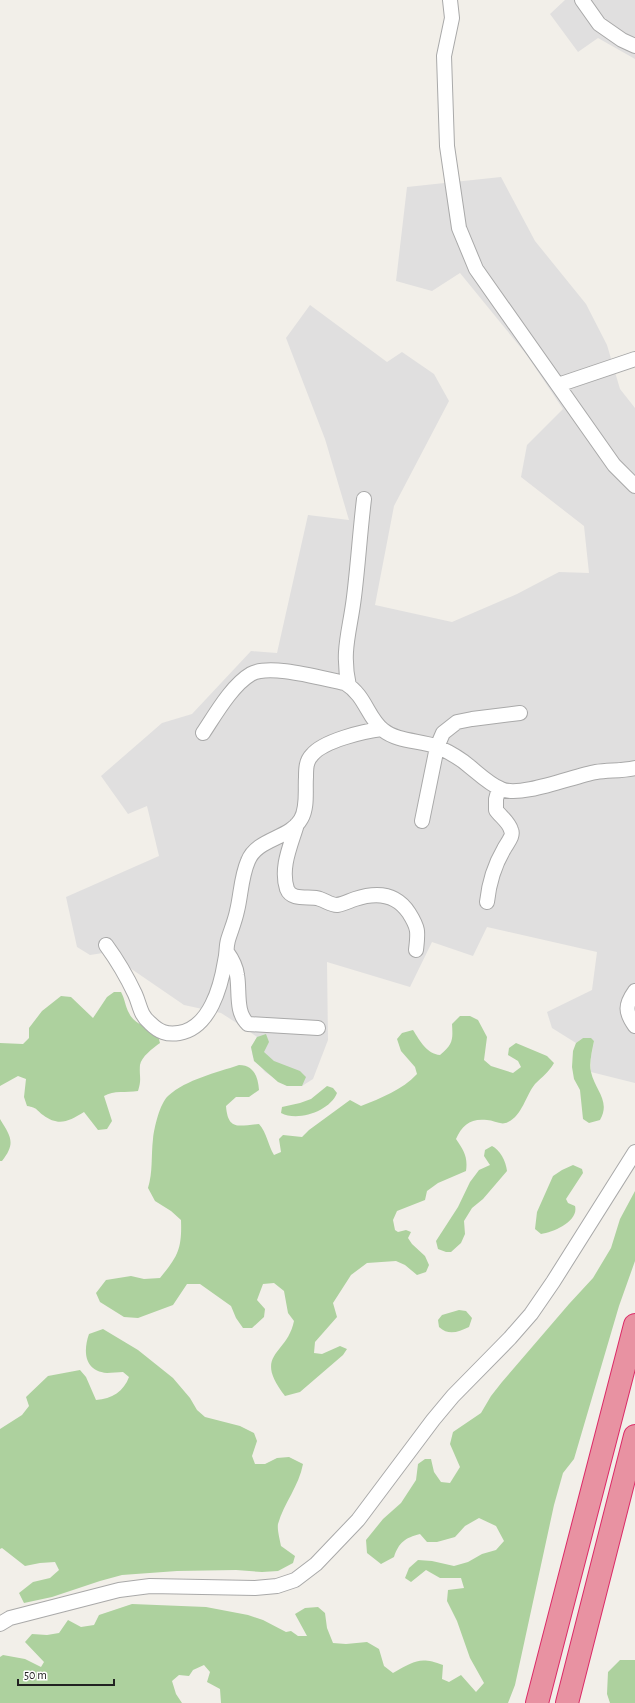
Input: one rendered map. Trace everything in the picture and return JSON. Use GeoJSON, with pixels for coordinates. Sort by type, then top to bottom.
{"type":"FeatureCollection","features":[{"type":"Feature","properties":{"kind":"highway"},"geometry":{"type":"LineString","coordinates":[[537,1703],[635,1325]]}},
{"type":"Feature","properties":{"kind":"highway"},"geometry":{"type":"LineString","coordinates":[[567,1703],[635,1436]]}},
{"type":"Feature","properties":{"kind":"street"},"geometry":{"type":"LineString","coordinates":[[450,0],[452,18],[444,56],[447,146],[459,228],[476,269],[614,465],[635,486]]}},
{"type":"Feature","properties":{"kind":"street"},"geometry":{"type":"LineString","coordinates":[[582,0],[598,24],[622,40],[635,46]]}},
{"type":"Feature","properties":{"kind":"street"},"geometry":{"type":"LineString","coordinates":[[558,385],[635,359]]}},
{"type":"Feature","properties":{"kind":"street"},"geometry":{"type":"LineString","coordinates":[[349,686],[345,670],[346,642],[354,599],[364,499]]}},
{"type":"Feature","properties":{"kind":"street"},"geometry":{"type":"LineString","coordinates":[[203,733],[230,695],[244,679],[252,673],[264,670],[278,670],[345,683],[359,695],[382,729],[391,735],[437,747],[454,755],[492,785],[510,792],[527,790],[578,775],[635,768]]}},
{"type":"Feature","properties":{"kind":"street"},"geometry":{"type":"LineString","coordinates":[[422,821],[437,747],[443,733],[457,722],[520,713]]}},
{"type":"Feature","properties":{"kind":"street"},"geometry":{"type":"LineString","coordinates":[[106,944],[136,995],[143,1017],[159,1030],[169,1035],[183,1032],[196,1025],[207,1014],[214,1001],[220,982],[227,952],[228,940],[237,912],[244,871],[248,859],[269,840],[295,828],[302,818],[305,807],[307,763],[311,756],[316,750],[347,737],[362,732],[382,729]]}},
{"type":"Feature","properties":{"kind":"street"},"geometry":{"type":"LineString","coordinates":[[487,902],[488,886],[496,865],[511,837],[512,830],[496,810],[496,799],[499,788]]}},
{"type":"Feature","properties":{"kind":"street"},"geometry":{"type":"LineString","coordinates":[[297,824],[285,864],[287,890],[290,894],[298,897],[319,898],[333,905],[345,903],[357,898],[377,895],[396,899],[403,904],[415,924],[418,933],[416,950]]}},
{"type":"Feature","properties":{"kind":"street"},"geometry":{"type":"LineString","coordinates":[[227,952],[234,962],[237,973],[240,1009],[243,1019],[248,1024],[271,1024],[318,1028]]}},
{"type":"Feature","properties":{"kind":"street"},"geometry":{"type":"LineString","coordinates":[[635,991],[626,1009],[628,1016],[635,1026]]}},
{"type":"Feature","properties":{"kind":"street"},"geometry":{"type":"LineString","coordinates":[[0,1624],[10,1618],[119,1590],[150,1586],[255,1588],[277,1586],[295,1580],[316,1564],[358,1520],[433,1420],[453,1396],[510,1338],[531,1314],[553,1282],[635,1152]]}},
{"type":"Feature","properties":{"kind":"shaded area"},"geometry":{"type":"Polygon","coordinates":[[[565,0],[635,0],[635,59],[598,38],[578,52],[550,14],[565,0]]]}},
{"type":"Feature","properties":{"kind":"shaded area"},"geometry":{"type":"Polygon","coordinates":[[[501,177],[535,241],[586,304],[607,345],[620,389],[635,408],[635,1083],[591,1072],[591,1057],[594,1041],[583,1038],[576,1043],[552,1028],[547,1012],[592,990],[597,952],[487,927],[473,956],[432,942],[410,987],[327,962],[328,1040],[313,1079],[302,1086],[287,1086],[265,1072],[253,1057],[251,1047],[257,1037],[243,1027],[221,1013],[184,1005],[130,968],[116,951],[90,955],[77,947],[66,897],[159,856],[147,806],[128,814],[101,776],[162,723],[192,714],[251,651],[277,653],[308,515],[349,520],[325,439],[286,338],[310,305],[387,362],[402,352],[434,374],[449,401],[394,506],[375,605],[452,622],[517,594],[559,572],[589,573],[584,526],[521,477],[527,445],[563,409],[526,354],[460,273],[432,291],[396,281],[407,187],[501,177]]]}},
{"type":"Feature","properties":{"kind":"green space"},"geometry":{"type":"Polygon","coordinates":[[[114,992],[121,992],[131,1017],[141,1025],[157,1032],[160,1043],[148,1053],[141,1062],[138,1091],[116,1092],[104,1096],[112,1121],[107,1129],[98,1130],[84,1112],[69,1120],[59,1122],[49,1119],[35,1108],[27,1106],[24,1097],[26,1079],[18,1076],[0,1086],[0,1043],[23,1044],[29,1038],[29,1028],[42,1011],[61,996],[71,997],[93,1018],[107,997],[114,992]]]}},
{"type":"Feature","properties":{"kind":"green space"},"geometry":{"type":"Polygon","coordinates":[[[460,1016],[470,1016],[478,1020],[487,1037],[484,1060],[491,1066],[513,1073],[521,1067],[518,1061],[508,1055],[509,1048],[516,1043],[547,1056],[554,1063],[548,1072],[535,1084],[517,1115],[513,1119],[505,1123],[490,1120],[476,1120],[464,1126],[456,1139],[465,1154],[466,1171],[438,1183],[427,1191],[425,1200],[397,1211],[393,1220],[395,1230],[398,1232],[406,1230],[411,1232],[408,1238],[412,1244],[425,1256],[429,1265],[426,1272],[417,1275],[405,1265],[396,1261],[367,1263],[351,1275],[333,1303],[337,1317],[315,1342],[314,1353],[322,1354],[340,1346],[347,1349],[343,1355],[300,1392],[285,1396],[276,1382],[272,1371],[274,1356],[290,1333],[294,1321],[288,1313],[284,1291],[274,1283],[263,1284],[257,1300],[265,1309],[264,1317],[252,1328],[243,1328],[236,1318],[231,1306],[200,1284],[187,1284],[173,1305],[138,1318],[124,1317],[100,1302],[96,1293],[106,1280],[131,1276],[144,1279],[160,1278],[178,1252],[181,1238],[181,1220],[171,1211],[155,1201],[148,1188],[151,1176],[152,1145],[155,1129],[162,1104],[168,1096],[184,1085],[202,1077],[239,1065],[252,1069],[258,1081],[259,1090],[249,1097],[236,1097],[226,1106],[227,1114],[229,1120],[236,1125],[241,1126],[259,1124],[264,1131],[274,1155],[281,1152],[279,1139],[283,1135],[302,1137],[309,1130],[350,1100],[361,1106],[405,1085],[417,1074],[415,1067],[401,1051],[397,1039],[402,1033],[413,1030],[428,1050],[440,1055],[450,1045],[452,1038],[452,1024],[460,1016]]]}},
{"type":"Feature","properties":{"kind":"green space"},"geometry":{"type":"Polygon","coordinates":[[[266,1034],[269,1042],[264,1052],[274,1061],[300,1071],[306,1077],[302,1086],[287,1086],[278,1082],[254,1061],[251,1047],[257,1037],[266,1034]]]}},
{"type":"Feature","properties":{"kind":"green space"},"geometry":{"type":"Polygon","coordinates":[[[583,1038],[591,1038],[594,1041],[590,1068],[604,1107],[600,1120],[589,1123],[583,1119],[580,1090],[574,1079],[572,1067],[573,1051],[576,1043],[583,1038]]]}},
{"type":"Feature","properties":{"kind":"green space"},"geometry":{"type":"Polygon","coordinates":[[[327,1086],[333,1088],[337,1093],[328,1105],[321,1110],[296,1116],[281,1113],[282,1107],[311,1099],[327,1086]]]}},
{"type":"Feature","properties":{"kind":"green space"},"geometry":{"type":"Polygon","coordinates":[[[0,1119],[9,1135],[10,1140],[9,1149],[2,1161],[0,1161],[0,1119]]]}},
{"type":"Feature","properties":{"kind":"green space"},"geometry":{"type":"Polygon","coordinates":[[[492,1146],[498,1150],[502,1156],[507,1171],[483,1199],[472,1208],[464,1221],[465,1234],[461,1243],[451,1252],[438,1249],[436,1241],[458,1207],[470,1182],[479,1170],[490,1165],[484,1156],[485,1150],[492,1146]]]}},
{"type":"Feature","properties":{"kind":"green space"},"geometry":{"type":"Polygon","coordinates":[[[573,1165],[582,1169],[583,1173],[566,1199],[568,1203],[575,1206],[573,1216],[559,1228],[541,1234],[535,1229],[537,1212],[553,1176],[573,1165]]]}},
{"type":"Feature","properties":{"kind":"green space"},"geometry":{"type":"Polygon","coordinates":[[[635,1191],[635,1261],[619,1306],[574,1459],[563,1473],[554,1505],[515,1685],[508,1703],[221,1703],[220,1689],[207,1682],[210,1672],[204,1665],[193,1670],[189,1676],[179,1675],[172,1681],[176,1694],[182,1703],[0,1703],[0,1657],[3,1655],[25,1659],[41,1667],[44,1662],[25,1642],[32,1634],[47,1635],[59,1633],[68,1620],[81,1627],[94,1625],[99,1615],[132,1604],[206,1607],[248,1615],[263,1620],[286,1632],[291,1631],[298,1636],[307,1636],[295,1614],[305,1608],[318,1607],[325,1613],[327,1628],[333,1643],[346,1644],[367,1642],[379,1649],[384,1666],[393,1673],[406,1665],[417,1661],[423,1660],[435,1662],[443,1665],[442,1679],[449,1682],[461,1675],[476,1692],[484,1683],[470,1658],[457,1621],[447,1601],[448,1590],[464,1588],[461,1578],[440,1578],[426,1570],[411,1582],[405,1578],[409,1568],[418,1560],[432,1561],[454,1566],[468,1562],[482,1554],[496,1550],[504,1541],[496,1526],[479,1518],[465,1526],[455,1537],[437,1542],[427,1542],[420,1534],[403,1541],[394,1557],[381,1564],[367,1553],[366,1540],[383,1519],[401,1503],[416,1480],[418,1464],[425,1459],[431,1459],[434,1472],[441,1482],[450,1483],[460,1467],[450,1444],[453,1432],[481,1413],[491,1396],[502,1382],[593,1278],[611,1248],[620,1219],[635,1191]]]}},
{"type":"Feature","properties":{"kind":"green space"},"geometry":{"type":"Polygon","coordinates":[[[459,1310],[466,1311],[472,1318],[469,1327],[457,1332],[446,1332],[439,1327],[438,1320],[442,1315],[459,1310]]]}},
{"type":"Feature","properties":{"kind":"green space"},"geometry":{"type":"Polygon","coordinates":[[[103,1329],[138,1350],[173,1378],[190,1398],[197,1410],[205,1417],[240,1426],[254,1433],[257,1441],[252,1456],[255,1464],[265,1464],[277,1458],[289,1457],[303,1464],[298,1480],[278,1524],[281,1546],[295,1556],[293,1563],[278,1571],[177,1571],[122,1575],[52,1597],[24,1603],[19,1593],[33,1582],[50,1578],[59,1570],[55,1562],[25,1566],[2,1548],[0,1549],[0,1429],[22,1415],[29,1406],[26,1397],[48,1376],[80,1370],[86,1377],[96,1400],[112,1396],[121,1390],[129,1377],[123,1372],[107,1373],[99,1371],[90,1364],[87,1359],[86,1347],[89,1334],[103,1329]]]}},
{"type":"Feature","properties":{"kind":"green space"},"geometry":{"type":"Polygon","coordinates":[[[620,1660],[635,1660],[635,1703],[610,1703],[607,1694],[608,1672],[620,1660]]]}}]}
